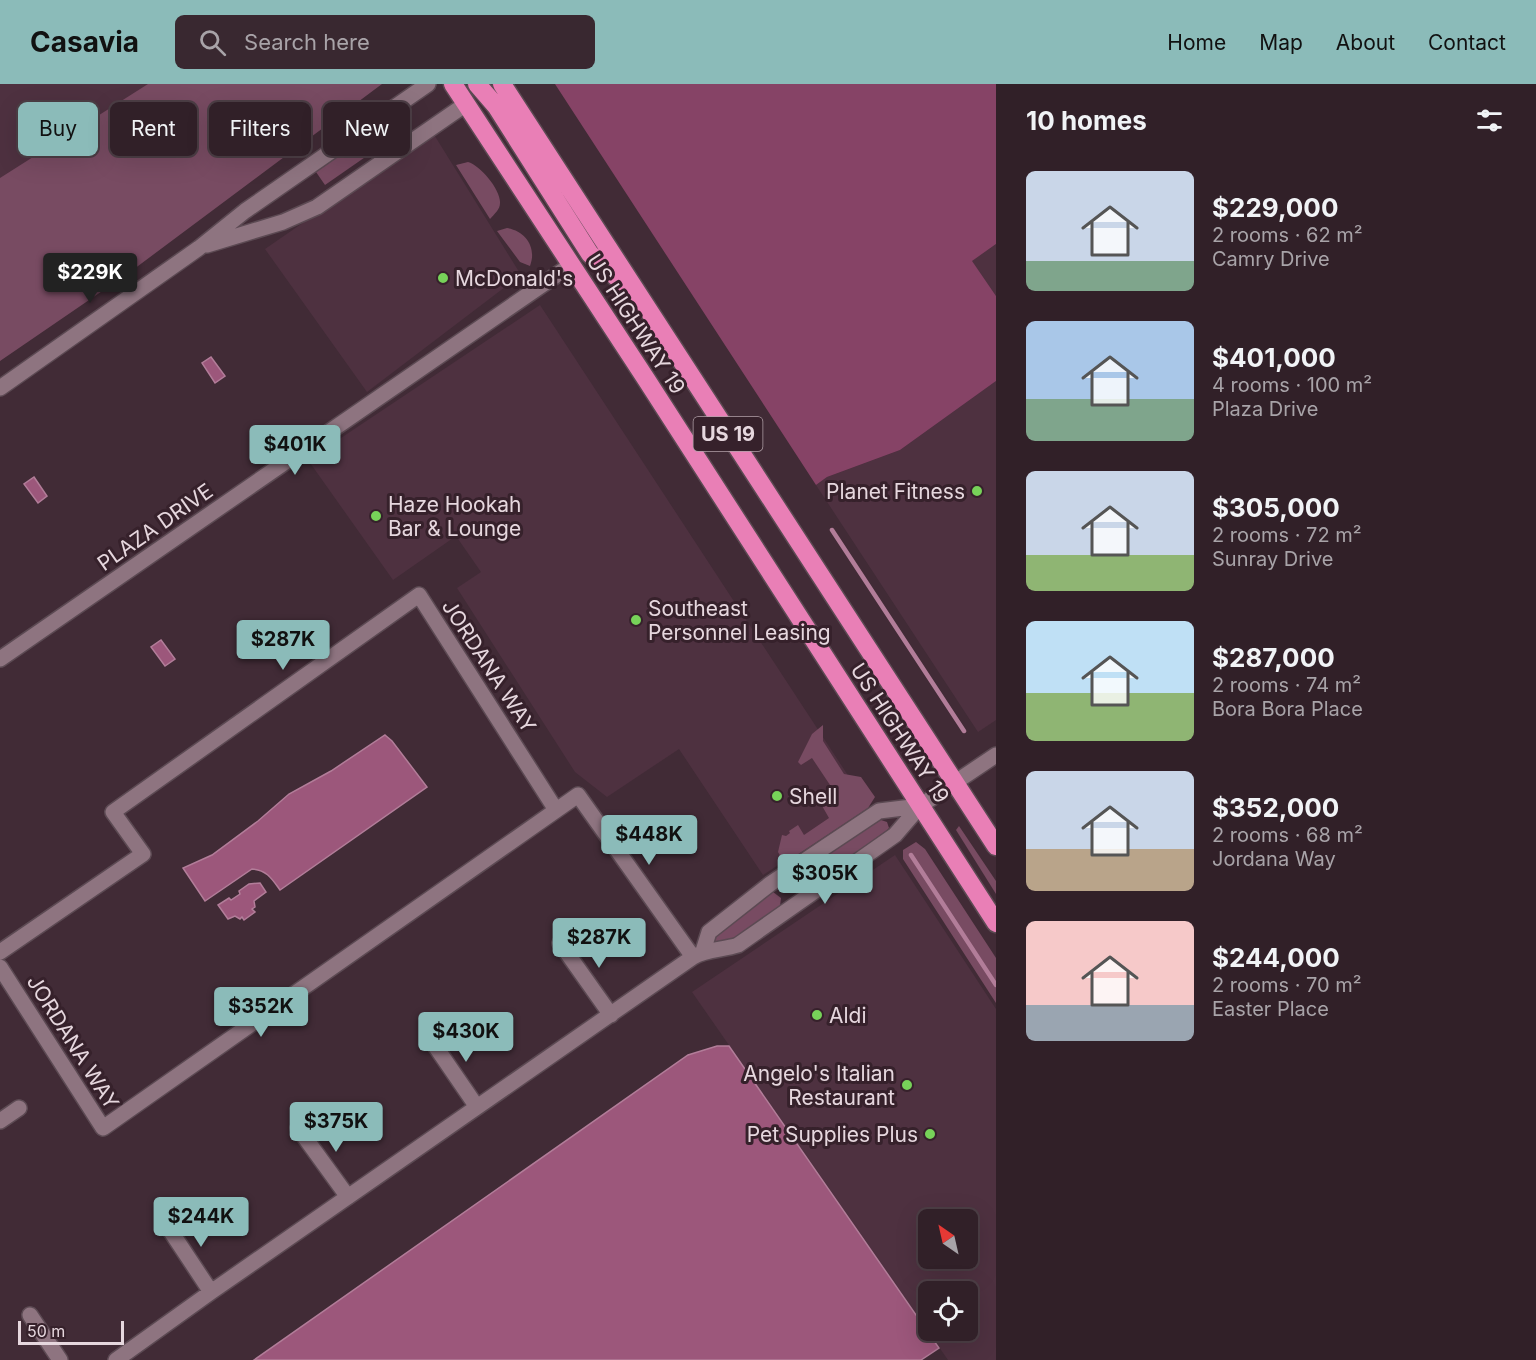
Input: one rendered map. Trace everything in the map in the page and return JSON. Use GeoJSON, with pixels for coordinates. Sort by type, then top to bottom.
{"type":"FeatureCollection","features":[{"type":"Feature","properties":{"kind":"highway","name":"US HIGHWAY 19"},"geometry":{"type":"LineString","coordinates":[[453,84],[996,923]]}},
{"type":"Feature","properties":{"kind":"highway"},"geometry":{"type":"LineString","coordinates":[[477,84],[496,106],[590,254],[641,300]]}},
{"type":"Feature","properties":{"kind":"highway","name":"US HIGHWAY 19"},"geometry":{"type":"LineString","coordinates":[[502,84],[996,846]]}},
{"type":"Feature","properties":{"kind":"street"},"geometry":{"type":"LineString","coordinates":[[0,387],[428,84]]}},
{"type":"Feature","properties":{"kind":"street"},"geometry":{"type":"LineString","coordinates":[[199,248],[284,222],[317,207],[466,104]]}},
{"type":"Feature","properties":{"kind":"street","name":"PLAZA DRIVE"},"geometry":{"type":"LineString","coordinates":[[0,659],[571,266]]}},
{"type":"Feature","properties":{"kind":"street","name":"JORDANA WAY"},"geometry":{"type":"LineString","coordinates":[[0,952],[142,854],[113,812],[419,595],[556,810]]}},
{"type":"Feature","properties":{"kind":"street"},"geometry":{"type":"LineString","coordinates":[[116,1360],[698,954],[738,945],[895,835],[920,806],[996,754]]}},
{"type":"Feature","properties":{"kind":"street","name":"JORDANA WAY"},"geometry":{"type":"LineString","coordinates":[[0,967],[103,1128],[578,795],[698,954]]}},
{"type":"Feature","properties":{"kind":"street"},"geometry":{"type":"LineString","coordinates":[[698,954],[709,932],[770,884],[879,811],[920,806]]}},
{"type":"Feature","properties":{"kind":"street"},"geometry":{"type":"LineString","coordinates":[[560,943],[610,1015]]}},
{"type":"Feature","properties":{"kind":"street"},"geometry":{"type":"LineString","coordinates":[[429,1037],[477,1107]]}},
{"type":"Feature","properties":{"kind":"street"},"geometry":{"type":"LineString","coordinates":[[0,1121],[19,1108]]}},
{"type":"Feature","properties":{"kind":"street"},"geometry":{"type":"LineString","coordinates":[[297,1128],[348,1197]]}},
{"type":"Feature","properties":{"kind":"street"},"geometry":{"type":"LineString","coordinates":[[164,1221],[211,1292]]}},
{"type":"Feature","properties":{"kind":"street"},"geometry":{"type":"LineString","coordinates":[[30,1316],[60,1360]]}},
{"type":"Feature","properties":{"kind":"shaded area"},"geometry":{"type":"Polygon","coordinates":[[[0,84],[155,84],[126,102],[110,102],[110,112],[98,119],[98,102],[18,102],[18,156],[39,156],[0,180],[0,84]]]}},
{"type":"Feature","properties":{"kind":"shaded area"},"geometry":{"type":"Polygon","coordinates":[[[148,84],[382,84],[358,102],[323,102],[323,128],[311,137],[311,102],[209,102],[209,156],[285,156],[130,272],[0,361],[0,178],[35,156],[98,156],[98,116],[110,108],[110,156],[197,156],[197,102],[120,102],[148,84]]]}},
{"type":"Feature","properties":{"kind":"shaded area"},"geometry":{"type":"Polygon","coordinates":[[[555,84],[996,84],[996,244],[972,261],[996,296],[996,381],[900,450],[827,477],[816,485],[555,84]]]}},
{"type":"Feature","properties":{"kind":"shaded area"},"geometry":{"type":"Polygon","coordinates":[[[433,133],[521,275],[367,392],[265,249],[400,156],[410,156],[410,149],[433,133]]]}},
{"type":"Feature","properties":{"kind":"shaded area"},"geometry":{"type":"Polygon","coordinates":[[[339,156],[367,156],[325,185],[316,172],[339,156]]]}},
{"type":"Feature","properties":{"kind":"shaded area"},"geometry":{"type":"Polygon","coordinates":[[[468,162],[484,173],[497,192],[500,205],[490,219],[456,165],[468,162]]]}},
{"type":"Feature","properties":{"kind":"shaded area"},"geometry":{"type":"Polygon","coordinates":[[[507,228],[520,233],[528,241],[532,253],[530,266],[520,262],[497,231],[507,228]]]}},
{"type":"Feature","properties":{"kind":"shaded area"},"geometry":{"type":"Polygon","coordinates":[[[996,244],[996,296],[971,261],[996,244]]]}},
{"type":"Feature","properties":{"kind":"shaded area"},"geometry":{"type":"Polygon","coordinates":[[[540,305],[868,806],[763,875],[679,749],[607,797],[575,772],[457,588],[481,572],[456,536],[393,580],[308,460],[540,305]]]}},
{"type":"Feature","properties":{"kind":"shaded area"},"geometry":{"type":"Polygon","coordinates":[[[211,357],[225,376],[215,383],[202,363],[211,357]]]}},
{"type":"Feature","properties":{"kind":"shaded area"},"geometry":{"type":"Polygon","coordinates":[[[996,381],[996,720],[978,732],[816,485],[827,477],[900,450],[996,381]]]}},
{"type":"Feature","properties":{"kind":"shaded area"},"geometry":{"type":"Polygon","coordinates":[[[34,477],[47,496],[38,503],[24,484],[34,477]]]}},
{"type":"Feature","properties":{"kind":"shaded area"},"geometry":{"type":"Polygon","coordinates":[[[161,640],[175,659],[165,666],[151,647],[161,640]]]}},
{"type":"Feature","properties":{"kind":"shaded area"},"geometry":{"type":"Polygon","coordinates":[[[823,725],[823,741],[844,774],[861,777],[875,797],[868,808],[791,859],[782,859],[778,852],[782,835],[786,836],[798,825],[804,835],[829,818],[821,804],[836,794],[812,758],[801,765],[798,762],[812,734],[823,725]]]}},
{"type":"Feature","properties":{"kind":"shaded area"},"geometry":{"type":"Polygon","coordinates":[[[385,735],[427,787],[280,890],[265,873],[252,869],[205,901],[183,868],[212,855],[258,821],[289,794],[331,771],[385,735]]]}},
{"type":"Feature","properties":{"kind":"shaded area"},"geometry":{"type":"Polygon","coordinates":[[[881,820],[887,822],[889,828],[887,830],[817,881],[811,883],[805,878],[804,870],[808,865],[881,820]]]}},
{"type":"Feature","properties":{"kind":"shaded area"},"geometry":{"type":"Polygon","coordinates":[[[959,826],[996,881],[996,894],[956,830],[959,826]]]}},
{"type":"Feature","properties":{"kind":"shaded area"},"geometry":{"type":"Polygon","coordinates":[[[916,842],[925,849],[996,958],[996,1003],[903,859],[903,850],[916,842]]]}},
{"type":"Feature","properties":{"kind":"shaded area"},"geometry":{"type":"Polygon","coordinates":[[[895,855],[996,1009],[996,1360],[948,1360],[935,1341],[978,1341],[978,1281],[918,1281],[918,1317],[692,992],[895,855]]]}},
{"type":"Feature","properties":{"kind":"shaded area"},"geometry":{"type":"Polygon","coordinates":[[[260,883],[266,892],[254,901],[255,907],[252,909],[255,912],[244,920],[242,917],[240,919],[235,916],[228,919],[218,905],[240,894],[239,891],[249,884],[260,883]]]}},
{"type":"Feature","properties":{"kind":"shaded area"},"geometry":{"type":"Polygon","coordinates":[[[773,892],[781,898],[780,906],[727,943],[715,943],[714,933],[773,892]]]}},
{"type":"Feature","properties":{"kind":"shaded area"},"geometry":{"type":"Polygon","coordinates":[[[717,1046],[729,1046],[918,1318],[918,1341],[934,1341],[939,1348],[921,1360],[254,1360],[688,1055],[717,1046]]]}},
{"type":"Feature","properties":{"kind":"waterway"},"geometry":{"type":"LineString","coordinates":[[832,530],[964,731]]}},
{"type":"Feature","properties":{"kind":"waterway"},"geometry":{"type":"LineString","coordinates":[[911,855],[996,985]]}},
{"type":"Feature","properties":{"kind":"place","name":"McDonald's"},"geometry":{"type":"Point","coordinates":[443,278]}},
{"type":"Feature","properties":{"kind":"place","name":"Planet Fitness"},"geometry":{"type":"Point","coordinates":[977,491]}},
{"type":"Feature","properties":{"kind":"place","name":"Haze Hookah Bar & Lounge"},"geometry":{"type":"Point","coordinates":[376,516]}},
{"type":"Feature","properties":{"kind":"place","name":"Southeast Personnel Leasing"},"geometry":{"type":"Point","coordinates":[636,620]}},
{"type":"Feature","properties":{"kind":"place","name":"Shell"},"geometry":{"type":"Point","coordinates":[777,796]}},
{"type":"Feature","properties":{"kind":"place","name":"Aldi"},"geometry":{"type":"Point","coordinates":[817,1015]}},
{"type":"Feature","properties":{"kind":"place","name":"Angelo's Italian Restaurant"},"geometry":{"type":"Point","coordinates":[907,1085]}},
{"type":"Feature","properties":{"kind":"place","name":"Pet Supplies Plus"},"geometry":{"type":"Point","coordinates":[930,1134]}}]}
